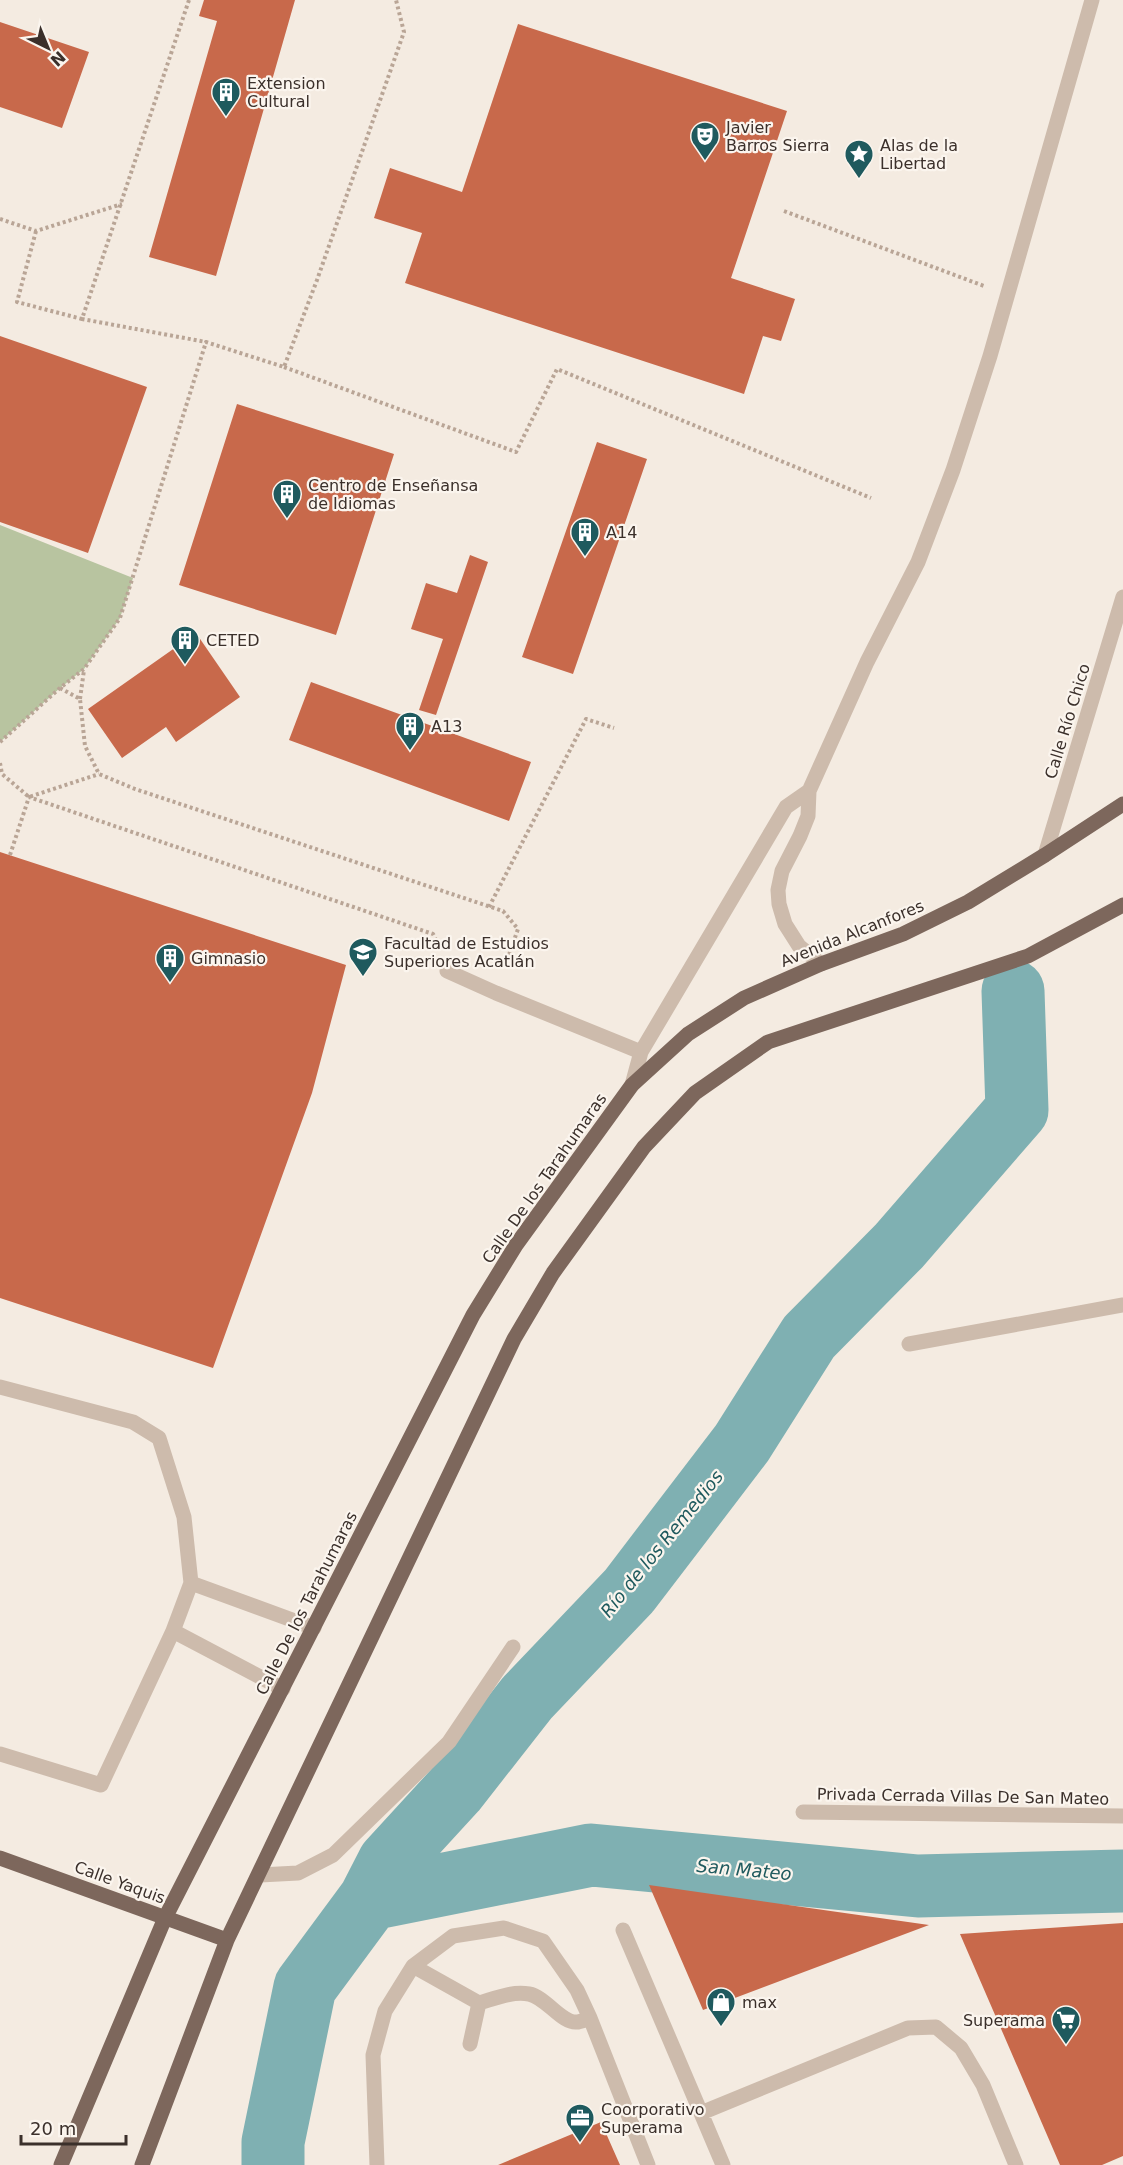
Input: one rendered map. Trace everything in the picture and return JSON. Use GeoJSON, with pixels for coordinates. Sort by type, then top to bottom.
{"type":"FeatureCollection","features":[{"type":"Feature","properties":{"kind":"main road","name":"Avenida Alcanfores"},"geometry":{"type":"LineString","coordinates":[[632,1085],[688,1034],[744,998],[821,964],[903,934],[968,902],[1123,804]]}},
{"type":"Feature","properties":{"kind":"main road"},"geometry":{"type":"LineString","coordinates":[[142,2165],[227,1940],[260,1875],[514,1338],[554,1273],[644,1147],[695,1093],[768,1042],[1028,956],[1123,905]]}},
{"type":"Feature","properties":{"kind":"main road","name":"Calle De los Tarahumaras"},"geometry":{"type":"LineString","coordinates":[[62,2165],[165,1918],[473,1315],[516,1245],[632,1085]]}},
{"type":"Feature","properties":{"kind":"main road","name":"Calle Yaquis"},"geometry":{"type":"LineString","coordinates":[[0,1858],[227,1940]]}},
{"type":"Feature","properties":{"kind":"street"},"geometry":{"type":"LineString","coordinates":[[821,964],[799,946],[785,924],[779,904],[778,890],[782,871],[808,816],[809,791],[867,662],[918,562],[953,470],[1007,295],[1092,0]]}},
{"type":"Feature","properties":{"kind":"street","name":"Calle Río Chico"},"geometry":{"type":"LineString","coordinates":[[1045,855],[1123,597]]}},
{"type":"Feature","properties":{"kind":"street"},"geometry":{"type":"LineString","coordinates":[[632,1085],[641,1052],[786,807],[809,791]]}},
{"type":"Feature","properties":{"kind":"street"},"geometry":{"type":"LineString","coordinates":[[450,972],[641,1052]]}},
{"type":"Feature","properties":{"kind":"street"},"geometry":{"type":"LineString","coordinates":[[909,1344],[1123,1305]]}},
{"type":"Feature","properties":{"kind":"street"},"geometry":{"type":"LineString","coordinates":[[0,1387],[133,1422],[159,1438],[184,1517],[191,1583],[172,1631],[101,1785],[0,1754]]}},
{"type":"Feature","properties":{"kind":"street"},"geometry":{"type":"LineString","coordinates":[[191,1583],[314,1628]]}},
{"type":"Feature","properties":{"kind":"street"},"geometry":{"type":"LineString","coordinates":[[172,1631],[282,1689]]}},
{"type":"Feature","properties":{"kind":"street"},"geometry":{"type":"LineString","coordinates":[[260,1875],[298,1873],[333,1855],[449,1743],[513,1647]]}},
{"type":"Feature","properties":{"kind":"street","name":"Privada Cerrada Villas De San Mateo"},"geometry":{"type":"LineString","coordinates":[[803,1812],[1123,1816]]}},
{"type":"Feature","properties":{"kind":"street"},"geometry":{"type":"LineString","coordinates":[[377,2165],[373,2055],[385,2010],[414,1966],[453,1936],[504,1928],[543,1941],[577,1990],[648,2165]]}},
{"type":"Feature","properties":{"kind":"street"},"geometry":{"type":"LineString","coordinates":[[623,1930],[723,2165]]}},
{"type":"Feature","properties":{"kind":"street"},"geometry":{"type":"LineString","coordinates":[[414,1966],[479,2003],[513,1993],[532,1995],[554,2008],[566,2020],[576,2023],[590,2018]]}},
{"type":"Feature","properties":{"kind":"street"},"geometry":{"type":"LineString","coordinates":[[470,2044],[479,2003]]}},
{"type":"Feature","properties":{"kind":"street"},"geometry":{"type":"LineString","coordinates":[[701,2113],[908,2028],[936,2027],[961,2048],[983,2085],[1017,2165]]}},
{"type":"Feature","properties":{"kind":"path"},"geometry":{"type":"LineString","coordinates":[[82,319],[189,0]]}},
{"type":"Feature","properties":{"kind":"path"},"geometry":{"type":"LineString","coordinates":[[284,367],[404,32],[396,0]]}},
{"type":"Feature","properties":{"kind":"path"},"geometry":{"type":"LineString","coordinates":[[0,219],[36,231],[122,204]]}},
{"type":"Feature","properties":{"kind":"path"},"geometry":{"type":"LineString","coordinates":[[784,211],[1007,295]]}},
{"type":"Feature","properties":{"kind":"path"},"geometry":{"type":"LineString","coordinates":[[36,231],[17,302],[82,319],[206,342],[284,367],[516,452],[557,369],[871,498]]}},
{"type":"Feature","properties":{"kind":"path"},"geometry":{"type":"LineString","coordinates":[[0,742],[84,669],[120,618],[206,342]]}},
{"type":"Feature","properties":{"kind":"path"},"geometry":{"type":"LineString","coordinates":[[84,669],[80,699],[85,746],[99,774]]}},
{"type":"Feature","properties":{"kind":"path"},"geometry":{"type":"LineString","coordinates":[[60,688],[80,699]]}},
{"type":"Feature","properties":{"kind":"path"},"geometry":{"type":"LineString","coordinates":[[489,907],[586,719],[614,728]]}},
{"type":"Feature","properties":{"kind":"path"},"geometry":{"type":"LineString","coordinates":[[0,763],[2,774],[29,797],[433,934],[450,972]]}},
{"type":"Feature","properties":{"kind":"path"},"geometry":{"type":"LineString","coordinates":[[29,797],[99,774],[135,789],[503,911],[518,929],[496,993]]}},
{"type":"Feature","properties":{"kind":"path"},"geometry":{"type":"LineString","coordinates":[[10,855],[29,797]]}},
{"type":"Feature","properties":{"kind":"green space"},"geometry":{"type":"Polygon","coordinates":[[[0,525],[133,578],[120,618],[84,669],[0,742],[0,525]]]}},
{"type":"Feature","properties":{"kind":"building","name":"Extension Cultural"},"geometry":{"type":"Polygon","coordinates":[[[204,0],[295,0],[216,276],[149,257],[217,21],[199,16],[204,0]]]}},
{"type":"Feature","properties":{"kind":"building"},"geometry":{"type":"Polygon","coordinates":[[[0,22],[89,52],[62,128],[0,107],[0,22]]]}},
{"type":"Feature","properties":{"kind":"building"},"geometry":{"type":"Polygon","coordinates":[[[518,24],[787,111],[731,278],[795,299],[781,341],[763,336],[744,394],[405,283],[422,233],[374,218],[390,168],[462,192],[518,24]]]}},
{"type":"Feature","properties":{"kind":"building"},"geometry":{"type":"Polygon","coordinates":[[[0,336],[147,387],[88,553],[0,522],[0,336]]]}},
{"type":"Feature","properties":{"kind":"building","name":"Centro de Enseñansa de Idiomas"},"geometry":{"type":"Polygon","coordinates":[[[237,404],[394,454],[336,635],[179,585],[237,404]]]}},
{"type":"Feature","properties":{"kind":"building","name":"A14"},"geometry":{"type":"Polygon","coordinates":[[[597,442],[647,459],[573,674],[522,657],[597,442]]]}},
{"type":"Feature","properties":{"kind":"building"},"geometry":{"type":"Polygon","coordinates":[[[470,555],[488,562],[436,715],[419,710],[443,639],[411,629],[426,583],[457,593],[470,555]]]}},
{"type":"Feature","properties":{"kind":"building","name":"CETED"},"geometry":{"type":"Polygon","coordinates":[[[196,633],[240,697],[176,742],[166,727],[122,758],[88,709],[196,633]]]}},
{"type":"Feature","properties":{"kind":"building","name":"A13"},"geometry":{"type":"Polygon","coordinates":[[[311,682],[531,762],[509,821],[289,740],[311,682]]]}},
{"type":"Feature","properties":{"kind":"building"},"geometry":{"type":"Polygon","coordinates":[[[0,852],[346,965],[312,1093],[213,1368],[0,1298],[0,852]]]}},
{"type":"Feature","properties":{"kind":"building"},"geometry":{"type":"Polygon","coordinates":[[[649,1885],[929,1925],[703,2010],[649,1885]]]}},
{"type":"Feature","properties":{"kind":"building","name":"Superama"},"geometry":{"type":"Polygon","coordinates":[[[1123,1923],[1123,2156],[1102,2165],[1060,2165],[960,1934],[1123,1923]]]}},
{"type":"Feature","properties":{"kind":"building","name":"Coorporativo Superama"},"geometry":{"type":"Polygon","coordinates":[[[601,2122],[620,2165],[498,2165],[601,2122]]]}},
{"type":"Feature","properties":{"kind":"waterway","name":"Río de los Remedios"},"geometry":{"type":"LineString","coordinates":[[273,2165],[273,2142],[305,1987],[370,1899],[389,1862],[455,1790],[527,1698],[629,1591],[742,1443],[809,1337],[899,1246],[1017,1110],[1013,991]]}},
{"type":"Feature","properties":{"kind":"waterway","name":"San Mateo"},"geometry":{"type":"LineString","coordinates":[[370,1899],[591,1855],[918,1886],[1123,1881]]}},
{"type":"Feature","properties":{"kind":"place","name":"Extension Cultural"},"geometry":{"type":"Point","coordinates":[226,118]}},
{"type":"Feature","properties":{"kind":"place","name":"Javier Barros Sierra"},"geometry":{"type":"Point","coordinates":[705,162]}},
{"type":"Feature","properties":{"kind":"place","name":"Alas de la Libertad"},"geometry":{"type":"Point","coordinates":[859,180]}},
{"type":"Feature","properties":{"kind":"place","name":"Centro de Enseñansa de Idiomas"},"geometry":{"type":"Point","coordinates":[287,520]}},
{"type":"Feature","properties":{"kind":"place","name":"A14"},"geometry":{"type":"Point","coordinates":[585,558]}},
{"type":"Feature","properties":{"kind":"place","name":"CETED"},"geometry":{"type":"Point","coordinates":[185,666]}},
{"type":"Feature","properties":{"kind":"place","name":"A13"},"geometry":{"type":"Point","coordinates":[410,752]}},
{"type":"Feature","properties":{"kind":"place","name":"Facultad de Estudios Superiores Acatlán"},"geometry":{"type":"Point","coordinates":[363,978]}},
{"type":"Feature","properties":{"kind":"place","name":"Gimnasio"},"geometry":{"type":"Point","coordinates":[170,984]}},
{"type":"Feature","properties":{"kind":"place","name":"max"},"geometry":{"type":"Point","coordinates":[721,2028]}},
{"type":"Feature","properties":{"kind":"place","name":"Superama"},"geometry":{"type":"Point","coordinates":[1066,2046]}},
{"type":"Feature","properties":{"kind":"place","name":"Coorporativo Superama"},"geometry":{"type":"Point","coordinates":[580,2144]}}]}
